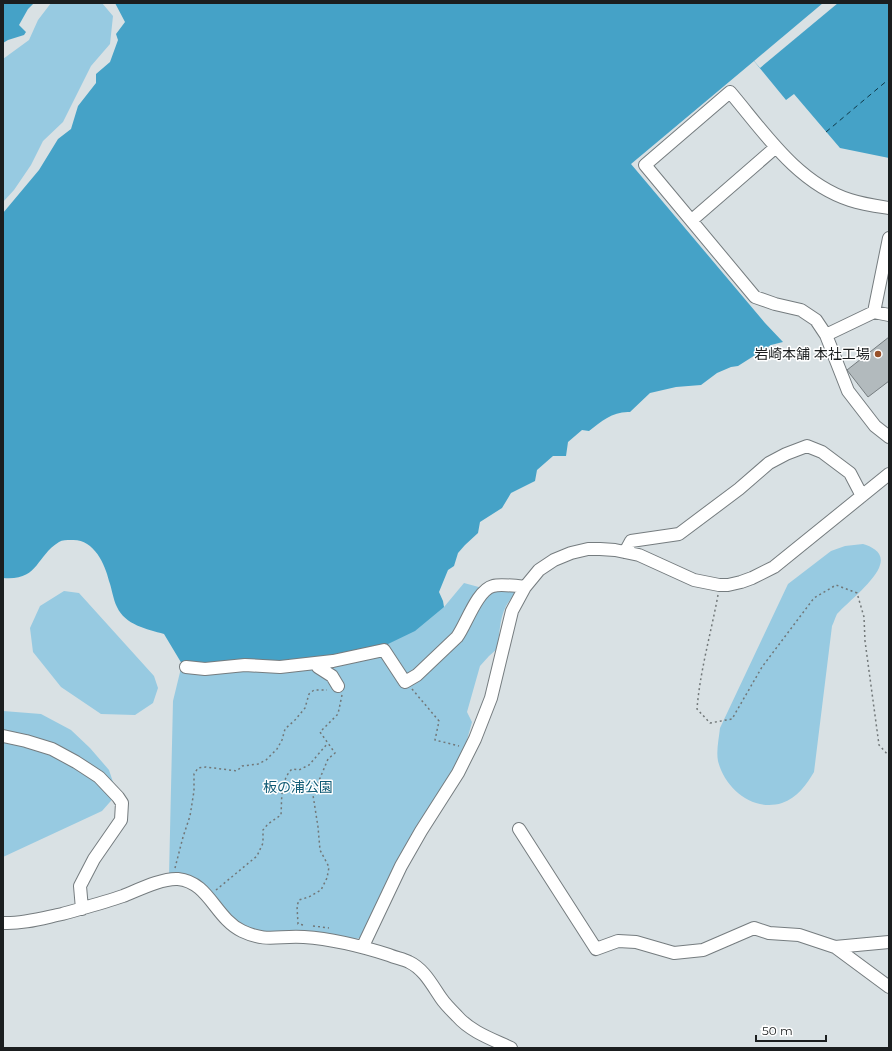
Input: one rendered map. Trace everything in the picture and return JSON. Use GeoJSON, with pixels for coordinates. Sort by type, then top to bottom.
{"type":"FeatureCollection","features":[{"type":"Feature","properties":{"kind":"street"},"geometry":{"type":"LineString","coordinates":[[889,208],[849,200],[808,179],[776,147],[730,92],[645,165],[756,297],[775,304],[801,310],[816,320],[826,335],[848,391],[875,426],[889,437]]}},
{"type":"Feature","properties":{"kind":"street"},"geometry":{"type":"LineString","coordinates":[[692,220],[776,147]]}},
{"type":"Feature","properties":{"kind":"street"},"geometry":{"type":"LineString","coordinates":[[874,312],[889,238]]}},
{"type":"Feature","properties":{"kind":"street"},"geometry":{"type":"LineString","coordinates":[[826,335],[874,312],[889,315]]}},
{"type":"Feature","properties":{"kind":"street"},"geometry":{"type":"LineString","coordinates":[[625,552],[631,541],[679,534],[739,489],[769,463],[806,446],[822,452],[850,474],[862,496]]}},
{"type":"Feature","properties":{"kind":"street"},"geometry":{"type":"LineString","coordinates":[[363,946],[401,866],[421,831],[458,773],[470,749],[483,721],[491,698],[512,611],[525,586],[540,570],[554,560],[571,553],[588,549],[615,550],[639,555],[694,580],[719,585],[728,585],[740,582],[774,567],[889,474]]}},
{"type":"Feature","properties":{"kind":"street"},"geometry":{"type":"LineString","coordinates":[[186,667],[205,669],[245,665],[280,667],[333,661],[384,650],[405,682],[417,675],[457,637],[462,631],[470,612],[484,592],[493,586],[525,586]]}},
{"type":"Feature","properties":{"kind":"street"},"geometry":{"type":"LineString","coordinates":[[333,661],[318,667],[332,676],[338,686]]}},
{"type":"Feature","properties":{"kind":"street"},"geometry":{"type":"LineString","coordinates":[[3,736],[52,749],[76,762],[99,777],[118,796],[122,803],[121,820],[94,859],[80,886],[82,908]]}},
{"type":"Feature","properties":{"kind":"street"},"geometry":{"type":"LineString","coordinates":[[519,829],[596,949],[618,942],[636,942],[674,953],[702,950],[754,928],[770,933],[799,935],[835,947],[889,987]]}},
{"type":"Feature","properties":{"kind":"street"},"geometry":{"type":"LineString","coordinates":[[3,923],[14,924],[46,918],[115,899],[162,882],[176,879],[187,881],[202,890],[220,914],[230,924],[256,937],[303,937],[363,946],[410,962],[426,976],[442,999],[458,1017],[477,1032],[511,1048]]}},
{"type":"Feature","properties":{"kind":"street"},"geometry":{"type":"LineString","coordinates":[[835,947],[889,942]]}},
{"type":"Feature","properties":{"kind":"path"},"geometry":{"type":"LineString","coordinates":[[719,585],[713,622],[699,685],[697,710],[710,723],[732,719],[762,667],[814,598],[836,585],[857,593],[864,618],[864,641],[878,745],[889,756]]}},
{"type":"Feature","properties":{"kind":"path"},"geometry":{"type":"LineString","coordinates":[[405,682],[439,721],[435,740],[470,749]]}},
{"type":"Feature","properties":{"kind":"path"},"geometry":{"type":"LineString","coordinates":[[176,879],[176,864],[190,816],[194,791],[194,774],[198,768],[206,767],[237,770],[242,766],[258,764],[266,760],[277,749],[282,740],[284,729],[295,720],[305,708],[309,694],[314,690],[334,691],[338,686],[342,695],[338,714],[320,732],[335,754],[328,759],[312,795],[318,827],[320,850],[329,867],[327,878],[321,890],[309,897],[299,900],[296,906],[298,924],[306,926]]}},
{"type":"Feature","properties":{"kind":"path"},"geometry":{"type":"LineString","coordinates":[[202,890],[218,890],[257,856],[263,843],[263,830],[268,824],[281,815],[282,787],[287,774],[292,769],[299,770],[309,765],[328,743]]}},
{"type":"Feature","properties":{"kind":"path"},"geometry":{"type":"LineString","coordinates":[[314,926],[329,928]]}},
{"type":"Feature","properties":{"kind":"green space"},"geometry":{"type":"Polygon","coordinates":[[[51,3],[102,3],[113,16],[110,44],[91,66],[63,122],[43,141],[31,165],[14,190],[3,202],[3,59],[29,40],[38,20],[51,3]]]}},
{"type":"Feature","properties":{"kind":"green space"},"geometry":{"type":"Polygon","coordinates":[[[863,544],[877,551],[881,561],[877,571],[868,584],[837,614],[832,626],[814,772],[801,790],[787,801],[771,805],[751,801],[734,789],[727,781],[722,771],[717,757],[720,728],[788,584],[831,551],[845,546],[863,544]]]}},
{"type":"Feature","properties":{"kind":"green space","name":"板の浦公園"},"geometry":{"type":"Polygon","coordinates":[[[464,583],[486,589],[517,590],[504,611],[497,649],[480,666],[467,712],[472,722],[465,747],[364,936],[355,939],[305,932],[264,933],[241,926],[217,903],[169,876],[173,701],[182,664],[444,607],[464,583]]]}},
{"type":"Feature","properties":{"kind":"green space"},"geometry":{"type":"Polygon","coordinates":[[[64,591],[79,593],[154,676],[158,688],[153,703],[135,715],[101,714],[61,687],[33,652],[30,628],[40,606],[64,591]]]}},
{"type":"Feature","properties":{"kind":"green space"},"geometry":{"type":"Polygon","coordinates":[[[3,711],[41,714],[71,730],[90,748],[109,770],[117,794],[102,811],[3,857],[3,711]]]}},
{"type":"Feature","properties":{"kind":"shaded area"},"geometry":{"type":"Polygon","coordinates":[[[3,3],[34,3],[28,9],[19,25],[26,32],[24,35],[3,43],[3,3]]]}},
{"type":"Feature","properties":{"kind":"shaded area"},"geometry":{"type":"Polygon","coordinates":[[[115,3],[889,3],[889,158],[840,148],[794,94],[786,100],[754,61],[631,164],[765,323],[783,342],[771,345],[738,366],[731,367],[717,373],[701,385],[676,387],[650,393],[630,412],[613,415],[603,420],[589,431],[582,430],[568,442],[566,456],[553,456],[537,470],[535,481],[511,493],[502,508],[480,522],[478,533],[458,553],[454,566],[448,570],[439,592],[444,607],[415,631],[388,644],[367,651],[288,661],[182,664],[164,634],[137,625],[125,618],[121,613],[116,604],[101,560],[92,547],[86,543],[79,540],[60,541],[45,554],[36,567],[24,576],[3,578],[3,213],[39,170],[58,139],[71,129],[78,106],[96,83],[96,74],[110,62],[118,40],[116,34],[125,22],[115,3]]]}},
{"type":"Feature","properties":{"kind":"pier"},"geometry":{"type":"Polygon","coordinates":[[[823,3],[838,3],[760,68],[754,61],[823,3]]]}},
{"type":"Feature","properties":{"kind":"building","name":"岩崎本舗 本社工場"},"geometry":{"type":"Polygon","coordinates":[[[889,337],[889,381],[868,397],[847,370],[889,337]]]}},
{"type":"Feature","properties":{"kind":"ferry route"},"geometry":{"type":"LineString","coordinates":[[826,132],[889,79]]}},
{"type":"Feature","properties":{"kind":"place","name":"岩崎本舗 本社工場"},"geometry":{"type":"Point","coordinates":[878,354]}}]}
